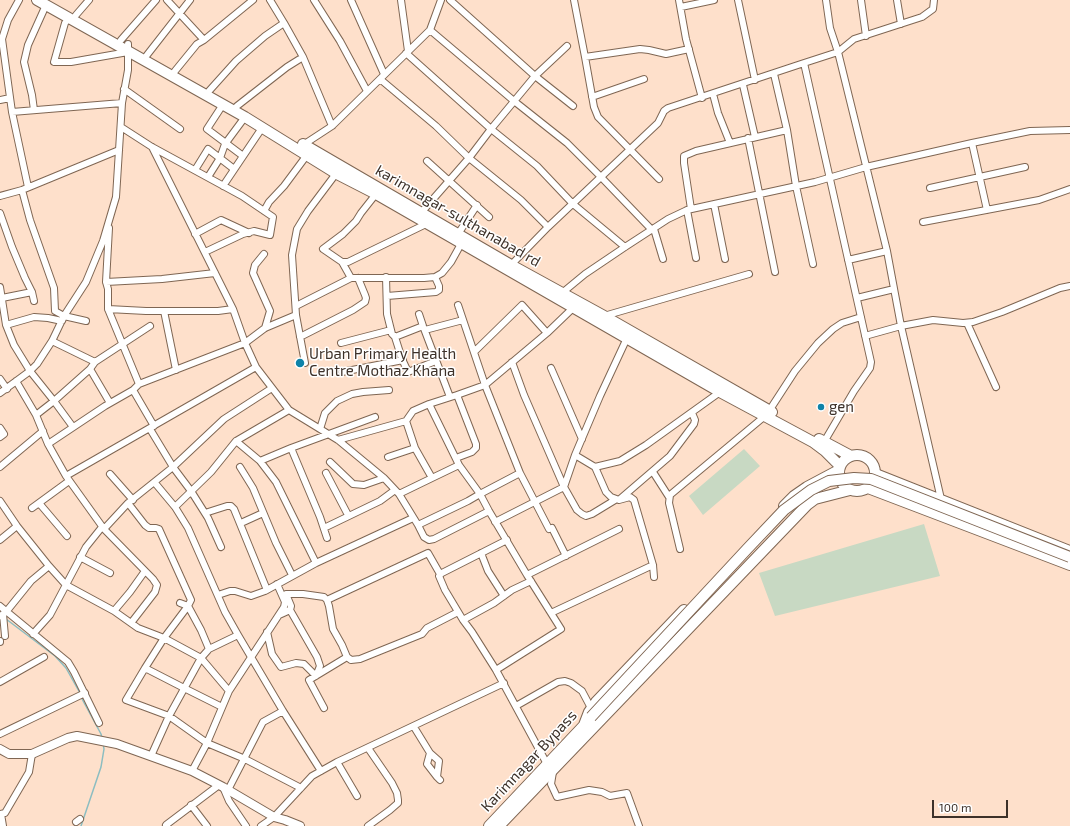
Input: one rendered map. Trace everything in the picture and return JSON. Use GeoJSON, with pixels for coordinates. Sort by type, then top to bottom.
{"type":"FeatureCollection","features":[{"type":"Feature","properties":{"kind":"highway","name":"karimnagar-sulthanabad rd"},"geometry":{"type":"LineString","coordinates":[[45,2],[147,55],[238,106],[303,145],[339,170],[419,216],[604,316],[767,414],[851,456]]}},
{"type":"Feature","properties":{"kind":"highway"},"geometry":{"type":"LineString","coordinates":[[126,45],[222,106],[245,117],[307,155],[339,170],[376,194],[419,216],[426,224],[459,238],[573,308],[720,392],[767,414],[813,442],[826,451],[840,468],[841,482],[850,490]]}},
{"type":"Feature","properties":{"kind":"highway"},"geometry":{"type":"LineString","coordinates":[[499,826],[550,767],[592,728],[807,504],[815,499],[850,490],[861,492],[868,488],[875,480],[876,472],[874,465],[869,459],[862,456],[851,456],[845,460],[840,468],[794,496],[746,545],[591,713]]}},
{"type":"Feature","properties":{"kind":"highway"},"geometry":{"type":"LineString","coordinates":[[591,713],[784,510],[811,490],[828,481],[854,478],[871,479],[1070,557]]}},
{"type":"Feature","properties":{"kind":"highway"},"geometry":{"type":"LineString","coordinates":[[868,488],[1070,566]]}},
{"type":"Feature","properties":{"kind":"highway","name":"Karimnagar Bypass"},"geometry":{"type":"LineString","coordinates":[[489,826],[550,767],[584,725],[591,713]]}},
{"type":"Feature","properties":{"kind":"street"},"geometry":{"type":"LineString","coordinates":[[19,0],[8,20],[2,39],[12,112],[28,187]]}},
{"type":"Feature","properties":{"kind":"street"},"geometry":{"type":"LineString","coordinates":[[89,0],[65,23],[54,62],[71,62],[126,45]]}},
{"type":"Feature","properties":{"kind":"street"},"geometry":{"type":"LineString","coordinates":[[0,393],[30,371],[52,341],[63,318],[86,282],[110,220],[116,197],[122,103],[128,70],[126,45],[156,0]]}},
{"type":"Feature","properties":{"kind":"street"},"geometry":{"type":"LineString","coordinates":[[167,0],[204,40]]}},
{"type":"Feature","properties":{"kind":"street"},"geometry":{"type":"LineString","coordinates":[[147,55],[190,0]]}},
{"type":"Feature","properties":{"kind":"street"},"geometry":{"type":"LineString","coordinates":[[175,71],[197,44],[253,0]]}},
{"type":"Feature","properties":{"kind":"street"},"geometry":{"type":"LineString","coordinates":[[270,0],[303,58],[332,126]]}},
{"type":"Feature","properties":{"kind":"street"},"geometry":{"type":"LineString","coordinates":[[314,0],[340,41],[367,91]]}},
{"type":"Feature","properties":{"kind":"street"},"geometry":{"type":"LineString","coordinates":[[351,0],[382,76],[469,158],[521,200],[548,227]]}},
{"type":"Feature","properties":{"kind":"street"},"geometry":{"type":"LineString","coordinates":[[401,0],[407,52],[491,129],[537,166],[573,204],[625,248]]}},
{"type":"Feature","properties":{"kind":"street"},"geometry":{"type":"LineString","coordinates":[[303,145],[332,126],[430,30],[441,0]]}},
{"type":"Feature","properties":{"kind":"street"},"geometry":{"type":"LineString","coordinates":[[450,0],[535,76],[573,106]]}},
{"type":"Feature","properties":{"kind":"street"},"geometry":{"type":"LineString","coordinates":[[574,0],[586,57],[594,107],[598,117],[659,179]]}},
{"type":"Feature","properties":{"kind":"street"},"geometry":{"type":"LineString","coordinates":[[679,0],[689,49],[702,98]]}},
{"type":"Feature","properties":{"kind":"street"},"geometry":{"type":"LineString","coordinates":[[681,8],[714,0]]}},
{"type":"Feature","properties":{"kind":"street"},"geometry":{"type":"LineString","coordinates":[[738,0],[755,80]]}},
{"type":"Feature","properties":{"kind":"street"},"geometry":{"type":"LineString","coordinates":[[826,0],[830,28],[838,52],[887,251],[901,326],[941,499]]}},
{"type":"Feature","properties":{"kind":"street"},"geometry":{"type":"LineString","coordinates":[[861,0],[866,36]]}},
{"type":"Feature","properties":{"kind":"street"},"geometry":{"type":"LineString","coordinates":[[897,0],[901,24]]}},
{"type":"Feature","properties":{"kind":"street"},"geometry":{"type":"LineString","coordinates":[[511,265],[548,227],[658,123],[664,111],[668,108],[838,52],[854,39],[922,17],[933,9],[934,0]]}},
{"type":"Feature","properties":{"kind":"street"},"geometry":{"type":"LineString","coordinates":[[34,110],[24,62],[28,45],[45,2]]}},
{"type":"Feature","properties":{"kind":"street"},"geometry":{"type":"LineString","coordinates":[[209,90],[236,61],[265,36],[284,23]]}},
{"type":"Feature","properties":{"kind":"street"},"geometry":{"type":"LineString","coordinates":[[430,30],[514,101],[567,143],[602,177],[653,229],[663,259]]}},
{"type":"Feature","properties":{"kind":"street"},"geometry":{"type":"LineString","coordinates":[[419,216],[469,158],[535,76],[567,46]]}},
{"type":"Feature","properties":{"kind":"street"},"geometry":{"type":"LineString","coordinates":[[586,57],[640,49],[666,54],[689,49]]}},
{"type":"Feature","properties":{"kind":"street"},"geometry":{"type":"LineString","coordinates":[[238,106],[287,67],[303,58]]}},
{"type":"Feature","properties":{"kind":"street"},"geometry":{"type":"LineString","coordinates":[[804,63],[870,358],[870,368],[854,391],[824,442]]}},
{"type":"Feature","properties":{"kind":"street"},"geometry":{"type":"LineString","coordinates":[[774,74],[787,130],[796,186],[813,264]]}},
{"type":"Feature","properties":{"kind":"street"},"geometry":{"type":"LineString","coordinates":[[592,97],[644,79]]}},
{"type":"Feature","properties":{"kind":"street"},"geometry":{"type":"LineString","coordinates":[[743,84],[759,194],[775,272]]}},
{"type":"Feature","properties":{"kind":"street"},"geometry":{"type":"LineString","coordinates":[[124,88],[180,129]]}},
{"type":"Feature","properties":{"kind":"street"},"geometry":{"type":"LineString","coordinates":[[713,94],[718,113],[730,143]]}},
{"type":"Feature","properties":{"kind":"street"},"geometry":{"type":"LineString","coordinates":[[0,100],[10,98]]}},
{"type":"Feature","properties":{"kind":"street"},"geometry":{"type":"LineString","coordinates":[[12,112],[122,103]]}},
{"type":"Feature","properties":{"kind":"street"},"geometry":{"type":"LineString","coordinates":[[222,106],[207,129],[243,156]]}},
{"type":"Feature","properties":{"kind":"street"},"geometry":{"type":"LineString","coordinates":[[208,177],[220,158],[226,144],[245,117]]}},
{"type":"Feature","properties":{"kind":"street"},"geometry":{"type":"LineString","coordinates":[[121,127],[152,147],[208,177],[273,217],[270,235],[254,232],[243,234],[205,252]]}},
{"type":"Feature","properties":{"kind":"street"},"geometry":{"type":"LineString","coordinates":[[223,186],[262,128]]}},
{"type":"Feature","properties":{"kind":"street"},"geometry":{"type":"LineString","coordinates":[[696,258],[689,209],[684,156],[691,152],[787,130]]}},
{"type":"Feature","properties":{"kind":"street"},"geometry":{"type":"LineString","coordinates":[[562,293],[585,274],[668,219],[689,209],[796,186],[866,167],[972,143],[1030,131],[1070,130]]}},
{"type":"Feature","properties":{"kind":"street"},"geometry":{"type":"LineString","coordinates":[[972,143],[987,210]]}},
{"type":"Feature","properties":{"kind":"street"},"geometry":{"type":"LineString","coordinates":[[152,147],[233,309],[245,343],[256,366],[289,410],[338,440],[384,478],[397,492],[424,537],[429,540],[434,539],[488,511]]}},
{"type":"Feature","properties":{"kind":"street"},"geometry":{"type":"LineString","coordinates":[[195,170],[208,149],[234,169]]}},
{"type":"Feature","properties":{"kind":"street"},"geometry":{"type":"LineString","coordinates":[[0,196],[22,190],[119,150]]}},
{"type":"Feature","properties":{"kind":"street"},"geometry":{"type":"LineString","coordinates":[[264,211],[269,202],[284,186],[307,155]]}},
{"type":"Feature","properties":{"kind":"street"},"geometry":{"type":"LineString","coordinates":[[428,161],[489,217]]}},
{"type":"Feature","properties":{"kind":"street"},"geometry":{"type":"LineString","coordinates":[[930,188],[1024,168]]}},
{"type":"Feature","properties":{"kind":"street"},"geometry":{"type":"LineString","coordinates":[[305,363],[296,315],[292,255],[297,229],[308,211],[339,170]]}},
{"type":"Feature","properties":{"kind":"street"},"geometry":{"type":"LineString","coordinates":[[22,190],[30,220],[54,288],[54,311],[63,318]]}},
{"type":"Feature","properties":{"kind":"street"},"geometry":{"type":"LineString","coordinates":[[923,222],[1039,200],[1070,190]]}},
{"type":"Feature","properties":{"kind":"street"},"geometry":{"type":"LineString","coordinates":[[351,278],[342,262],[323,249],[343,234],[356,221],[376,194]]}},
{"type":"Feature","properties":{"kind":"street"},"geometry":{"type":"LineString","coordinates":[[714,204],[725,259]]}},
{"type":"Feature","properties":{"kind":"street"},"geometry":{"type":"LineString","coordinates":[[296,306],[351,278],[435,277],[442,273],[451,262],[459,238],[477,205]]}},
{"type":"Feature","properties":{"kind":"street"},"geometry":{"type":"LineString","coordinates":[[0,212],[12,247],[32,292],[34,301]]}},
{"type":"Feature","properties":{"kind":"street"},"geometry":{"type":"LineString","coordinates":[[110,220],[106,282],[108,309],[139,384]]}},
{"type":"Feature","properties":{"kind":"street"},"geometry":{"type":"LineString","coordinates":[[195,234],[221,220],[249,233]]}},
{"type":"Feature","properties":{"kind":"street"},"geometry":{"type":"LineString","coordinates":[[342,262],[348,262],[426,224]]}},
{"type":"Feature","properties":{"kind":"street"},"geometry":{"type":"LineString","coordinates":[[848,260],[887,251]]}},
{"type":"Feature","properties":{"kind":"street"},"geometry":{"type":"LineString","coordinates":[[264,254],[255,265],[253,273],[270,311],[265,328]]}},
{"type":"Feature","properties":{"kind":"street"},"geometry":{"type":"LineString","coordinates":[[106,282],[162,279],[215,273]]}},
{"type":"Feature","properties":{"kind":"street"},"geometry":{"type":"LineString","coordinates":[[604,316],[749,274]]}},
{"type":"Feature","properties":{"kind":"street"},"geometry":{"type":"LineString","coordinates":[[386,277],[387,314],[391,330],[408,372],[436,361]]}},
{"type":"Feature","properties":{"kind":"street"},"geometry":{"type":"LineString","coordinates":[[387,296],[436,292],[439,288],[435,277]]}},
{"type":"Feature","properties":{"kind":"street"},"geometry":{"type":"LineString","coordinates":[[300,337],[353,310],[365,302],[366,298],[358,278]]}},
{"type":"Feature","properties":{"kind":"street"},"geometry":{"type":"LineString","coordinates":[[865,336],[901,326],[932,320],[951,323],[967,323],[1002,312],[1060,288],[1070,286]]}},
{"type":"Feature","properties":{"kind":"street"},"geometry":{"type":"LineString","coordinates":[[0,287],[6,325],[14,345],[30,371],[73,427]]}},
{"type":"Feature","properties":{"kind":"street"},"geometry":{"type":"LineString","coordinates":[[857,298],[894,289]]}},
{"type":"Feature","properties":{"kind":"street"},"geometry":{"type":"LineString","coordinates":[[2,298],[32,292]]}},
{"type":"Feature","properties":{"kind":"street"},"geometry":{"type":"LineString","coordinates":[[474,352],[522,305],[547,333]]}},
{"type":"Feature","properties":{"kind":"street"},"geometry":{"type":"LineString","coordinates":[[458,306],[485,385],[520,473],[534,501],[566,556]]}},
{"type":"Feature","properties":{"kind":"street"},"geometry":{"type":"LineString","coordinates":[[338,440],[406,420],[414,411],[429,404],[457,396],[485,385],[547,333],[573,308]]}},
{"type":"Feature","properties":{"kind":"street"},"geometry":{"type":"LineString","coordinates":[[108,309],[146,311],[218,311],[233,309]]}},
{"type":"Feature","properties":{"kind":"street"},"geometry":{"type":"LineString","coordinates":[[164,311],[176,370]]}},
{"type":"Feature","properties":{"kind":"street"},"geometry":{"type":"LineString","coordinates":[[419,314],[450,397]]}},
{"type":"Feature","properties":{"kind":"street"},"geometry":{"type":"LineString","coordinates":[[48,444],[110,403],[133,390],[139,384],[245,343],[265,328],[296,315]]}},
{"type":"Feature","properties":{"kind":"street"},"geometry":{"type":"LineString","coordinates":[[6,325],[34,317],[63,318],[86,321]]}},
{"type":"Feature","properties":{"kind":"street"},"geometry":{"type":"LineString","coordinates":[[669,497],[676,488],[767,414],[795,371],[818,343],[842,323],[861,317]]}},
{"type":"Feature","properties":{"kind":"street"},"geometry":{"type":"LineString","coordinates":[[395,337],[424,328],[463,320]]}},
{"type":"Feature","properties":{"kind":"street"},"geometry":{"type":"LineString","coordinates":[[967,323],[996,386]]}},
{"type":"Feature","properties":{"kind":"street"},"geometry":{"type":"LineString","coordinates":[[36,415],[90,369],[95,362],[150,326]]}},
{"type":"Feature","properties":{"kind":"street"},"geometry":{"type":"LineString","coordinates":[[341,343],[391,330]]}},
{"type":"Feature","properties":{"kind":"street"},"geometry":{"type":"LineString","coordinates":[[496,522],[534,501],[564,487],[575,455],[626,338]]}},
{"type":"Feature","properties":{"kind":"street"},"geometry":{"type":"LineString","coordinates":[[52,341],[95,362]]}},
{"type":"Feature","properties":{"kind":"street"},"geometry":{"type":"LineString","coordinates":[[342,372],[403,360]]}},
{"type":"Feature","properties":{"kind":"street"},"geometry":{"type":"LineString","coordinates":[[512,362],[524,395],[564,487],[578,510],[586,516],[617,500],[653,472],[670,456],[692,428],[695,420],[692,413]]}},
{"type":"Feature","properties":{"kind":"street"},"geometry":{"type":"LineString","coordinates":[[32,508],[40,503],[67,479],[256,366]]}},
{"type":"Feature","properties":{"kind":"street"},"geometry":{"type":"LineString","coordinates":[[551,368],[582,439]]}},
{"type":"Feature","properties":{"kind":"street"},"geometry":{"type":"LineString","coordinates":[[90,369],[110,403]]}},
{"type":"Feature","properties":{"kind":"street"},"geometry":{"type":"LineString","coordinates":[[0,379],[7,389]]}},
{"type":"Feature","properties":{"kind":"street"},"geometry":{"type":"LineString","coordinates":[[16,381],[36,415],[48,444],[67,479],[103,528],[156,582],[157,588],[131,623]]}},
{"type":"Feature","properties":{"kind":"street"},"geometry":{"type":"LineString","coordinates":[[33,634],[50,615],[80,557],[91,540],[130,501],[155,483],[224,419],[272,388]]}},
{"type":"Feature","properties":{"kind":"street"},"geometry":{"type":"LineString","coordinates":[[133,390],[173,467],[205,513],[221,547]]}},
{"type":"Feature","properties":{"kind":"street"},"geometry":{"type":"LineString","coordinates":[[320,429],[325,413],[337,401],[352,394],[389,390]]}},
{"type":"Feature","properties":{"kind":"street"},"geometry":{"type":"LineString","coordinates":[[595,467],[620,461],[646,445],[720,392]]}},
{"type":"Feature","properties":{"kind":"street"},"geometry":{"type":"LineString","coordinates":[[456,458],[472,452],[476,448],[476,444],[457,396]]}},
{"type":"Feature","properties":{"kind":"street"},"geometry":{"type":"LineString","coordinates":[[429,404],[459,465],[480,494],[488,511],[562,629],[496,670]]}},
{"type":"Feature","properties":{"kind":"street"},"geometry":{"type":"LineString","coordinates":[[175,507],[211,472],[236,441],[289,410]]}},
{"type":"Feature","properties":{"kind":"street"},"geometry":{"type":"LineString","coordinates":[[260,461],[375,417]]}},
{"type":"Feature","properties":{"kind":"street"},"geometry":{"type":"LineString","coordinates":[[406,420],[415,448],[432,478]]}},
{"type":"Feature","properties":{"kind":"street"},"geometry":{"type":"LineString","coordinates":[[0,428],[4,434],[0,437]]}},
{"type":"Feature","properties":{"kind":"street"},"geometry":{"type":"LineString","coordinates":[[0,467],[43,431]]}},
{"type":"Feature","properties":{"kind":"street"},"geometry":{"type":"LineString","coordinates":[[236,441],[260,461],[276,482],[316,563]]}},
{"type":"Feature","properties":{"kind":"street"},"geometry":{"type":"LineString","coordinates":[[291,448],[327,538]]}},
{"type":"Feature","properties":{"kind":"street"},"geometry":{"type":"LineString","coordinates":[[388,457],[415,448]]}},
{"type":"Feature","properties":{"kind":"street"},"geometry":{"type":"LineString","coordinates":[[575,455],[595,467],[606,492],[617,500],[630,497],[634,500],[653,566],[654,577]]}},
{"type":"Feature","properties":{"kind":"street"},"geometry":{"type":"LineString","coordinates":[[330,462],[353,484],[364,485],[384,478]]}},
{"type":"Feature","properties":{"kind":"street"},"geometry":{"type":"LineString","coordinates":[[324,528],[397,492],[459,465]]}},
{"type":"Feature","properties":{"kind":"street"},"geometry":{"type":"LineString","coordinates":[[240,467],[253,488],[276,543],[292,575]]}},
{"type":"Feature","properties":{"kind":"street"},"geometry":{"type":"LineString","coordinates":[[653,472],[669,497],[669,503],[680,549]]}},
{"type":"Feature","properties":{"kind":"street"},"geometry":{"type":"LineString","coordinates":[[876,472],[1070,549]]}},
{"type":"Feature","properties":{"kind":"street"},"geometry":{"type":"LineString","coordinates":[[326,473],[348,515]]}},
{"type":"Feature","properties":{"kind":"street"},"geometry":{"type":"LineString","coordinates":[[418,525],[468,502],[520,473]]}},
{"type":"Feature","properties":{"kind":"street"},"geometry":{"type":"LineString","coordinates":[[110,474],[130,501],[145,525],[149,528],[158,528],[161,532],[191,598],[188,606],[164,638],[126,700],[169,716],[207,743],[245,759],[301,788]]}},
{"type":"Feature","properties":{"kind":"street"},"geometry":{"type":"LineString","coordinates":[[155,483],[175,507],[188,528],[238,635],[321,771]]}},
{"type":"Feature","properties":{"kind":"street"},"geometry":{"type":"LineString","coordinates":[[0,501],[17,526],[66,585],[114,611],[144,631],[164,638],[202,658],[229,691]]}},
{"type":"Feature","properties":{"kind":"street"},"geometry":{"type":"LineString","coordinates":[[40,503],[67,536]]}},
{"type":"Feature","properties":{"kind":"street"},"geometry":{"type":"LineString","coordinates":[[205,513],[231,506],[234,509],[241,523],[267,590]]}},
{"type":"Feature","properties":{"kind":"street"},"geometry":{"type":"LineString","coordinates":[[241,523],[264,513]]}},
{"type":"Feature","properties":{"kind":"street"},"geometry":{"type":"LineString","coordinates":[[218,595],[235,591],[251,596],[267,590],[316,563],[413,518]]}},
{"type":"Feature","properties":{"kind":"street"},"geometry":{"type":"LineString","coordinates":[[0,540],[17,526]]}},
{"type":"Feature","properties":{"kind":"street"},"geometry":{"type":"LineString","coordinates":[[462,620],[494,603],[529,578],[566,556],[619,529]]}},
{"type":"Feature","properties":{"kind":"street"},"geometry":{"type":"LineString","coordinates":[[440,574],[507,540]]}},
{"type":"Feature","properties":{"kind":"street"},"geometry":{"type":"LineString","coordinates":[[327,600],[428,553],[440,574],[440,580],[462,620],[472,632],[504,683],[550,767],[551,784],[557,797],[589,790],[602,792],[610,796],[626,793],[639,826]]}},
{"type":"Feature","properties":{"kind":"street"},"geometry":{"type":"LineString","coordinates":[[481,553],[488,571],[504,596]]}},
{"type":"Feature","properties":{"kind":"street"},"geometry":{"type":"LineString","coordinates":[[80,557],[110,573]]}},
{"type":"Feature","properties":{"kind":"street"},"geometry":{"type":"LineString","coordinates":[[3,614],[27,586],[49,566]]}},
{"type":"Feature","properties":{"kind":"street"},"geometry":{"type":"LineString","coordinates":[[551,613],[653,566]]}},
{"type":"Feature","properties":{"kind":"street"},"geometry":{"type":"LineString","coordinates":[[114,611],[130,592],[144,571]]}},
{"type":"Feature","properties":{"kind":"street"},"geometry":{"type":"LineString","coordinates":[[192,771],[207,743],[229,691],[284,607],[285,602],[277,584]]}},
{"type":"Feature","properties":{"kind":"street"},"geometry":{"type":"LineString","coordinates":[[316,676],[320,666],[317,657],[290,610],[291,606],[286,594],[303,594],[324,597],[327,600],[333,629],[347,657],[351,660],[360,659],[422,634],[427,628],[458,612]]}},
{"type":"Feature","properties":{"kind":"street"},"geometry":{"type":"LineString","coordinates":[[180,603],[188,606],[209,649]]}},
{"type":"Feature","properties":{"kind":"street"},"geometry":{"type":"LineString","coordinates":[[0,606],[3,614],[5,636]]}},
{"type":"Feature","properties":{"kind":"street"},"geometry":{"type":"LineString","coordinates":[[279,615],[290,610]]}},
{"type":"Feature","properties":{"kind":"street"},"geometry":{"type":"LineString","coordinates":[[3,614],[33,634],[68,662],[82,694],[99,723]]}},
{"type":"Feature","properties":{"kind":"street"},"geometry":{"type":"LineString","coordinates":[[267,632],[272,654],[281,667],[296,663],[304,664],[316,676]]}},
{"type":"Feature","properties":{"kind":"street"},"geometry":{"type":"LineString","coordinates":[[151,756],[169,716],[202,658],[209,649],[238,635]]}},
{"type":"Feature","properties":{"kind":"street"},"geometry":{"type":"LineString","coordinates":[[0,682],[44,657]]}},
{"type":"Feature","properties":{"kind":"street"},"geometry":{"type":"LineString","coordinates":[[324,708],[309,680],[347,657]]}},
{"type":"Feature","properties":{"kind":"street"},"geometry":{"type":"LineString","coordinates":[[145,668],[222,707]]}},
{"type":"Feature","properties":{"kind":"street"},"geometry":{"type":"LineString","coordinates":[[516,706],[558,682],[565,681],[571,683],[582,691],[591,713]]}},
{"type":"Feature","properties":{"kind":"street"},"geometry":{"type":"LineString","coordinates":[[261,826],[274,817],[312,776],[337,762],[414,727],[504,683]]}},
{"type":"Feature","properties":{"kind":"street"},"geometry":{"type":"LineString","coordinates":[[0,734],[82,694]]}},
{"type":"Feature","properties":{"kind":"street"},"geometry":{"type":"LineString","coordinates":[[166,826],[191,805],[224,787],[245,759],[263,722],[283,711]]}},
{"type":"Feature","properties":{"kind":"street"},"geometry":{"type":"LineString","coordinates":[[414,727],[430,753],[439,761],[438,778],[427,764],[430,753]]}},
{"type":"Feature","properties":{"kind":"street"},"geometry":{"type":"LineString","coordinates":[[0,749],[9,754],[32,754],[68,738],[77,736],[117,744],[192,771],[224,787],[274,817],[300,826]]}},
{"type":"Feature","properties":{"kind":"street"},"geometry":{"type":"LineString","coordinates":[[368,748],[395,788],[398,800],[398,803],[390,810],[368,826]]}},
{"type":"Feature","properties":{"kind":"street"},"geometry":{"type":"LineString","coordinates":[[2,826],[0,814],[6,813],[29,772],[32,754]]}},
{"type":"Feature","properties":{"kind":"street"},"geometry":{"type":"LineString","coordinates":[[337,762],[357,796]]}},
{"type":"Feature","properties":{"kind":"street"},"geometry":{"type":"LineString","coordinates":[[224,787],[229,801],[246,826]]}},
{"type":"Feature","properties":{"kind":"street"},"geometry":{"type":"LineString","coordinates":[[191,805],[207,826]]}},
{"type":"Feature","properties":{"kind":"green space"},"geometry":{"type":"Polygon","coordinates":[[[744,449],[760,466],[703,515],[689,496],[744,449]]]}},
{"type":"Feature","properties":{"kind":"green space"},"geometry":{"type":"Polygon","coordinates":[[[924,524],[940,576],[775,616],[759,573],[924,524]]]}},
{"type":"Feature","properties":{"kind":"waterway"},"geometry":{"type":"LineString","coordinates":[[6,619],[55,656],[66,668],[80,693]]}},
{"type":"Feature","properties":{"kind":"waterway"},"geometry":{"type":"LineString","coordinates":[[81,697],[102,738]]}},
{"type":"Feature","properties":{"kind":"waterway"},"geometry":{"type":"LineString","coordinates":[[81,826],[101,767],[104,749],[103,743]]}},
{"type":"Feature","properties":{"kind":"place","name":"Urban Primary Health Centre Mothaz Khana"},"geometry":{"type":"Point","coordinates":[300,363]}},
{"type":"Feature","properties":{"kind":"place","name":"gen"},"geometry":{"type":"Point","coordinates":[821,407]}}]}
